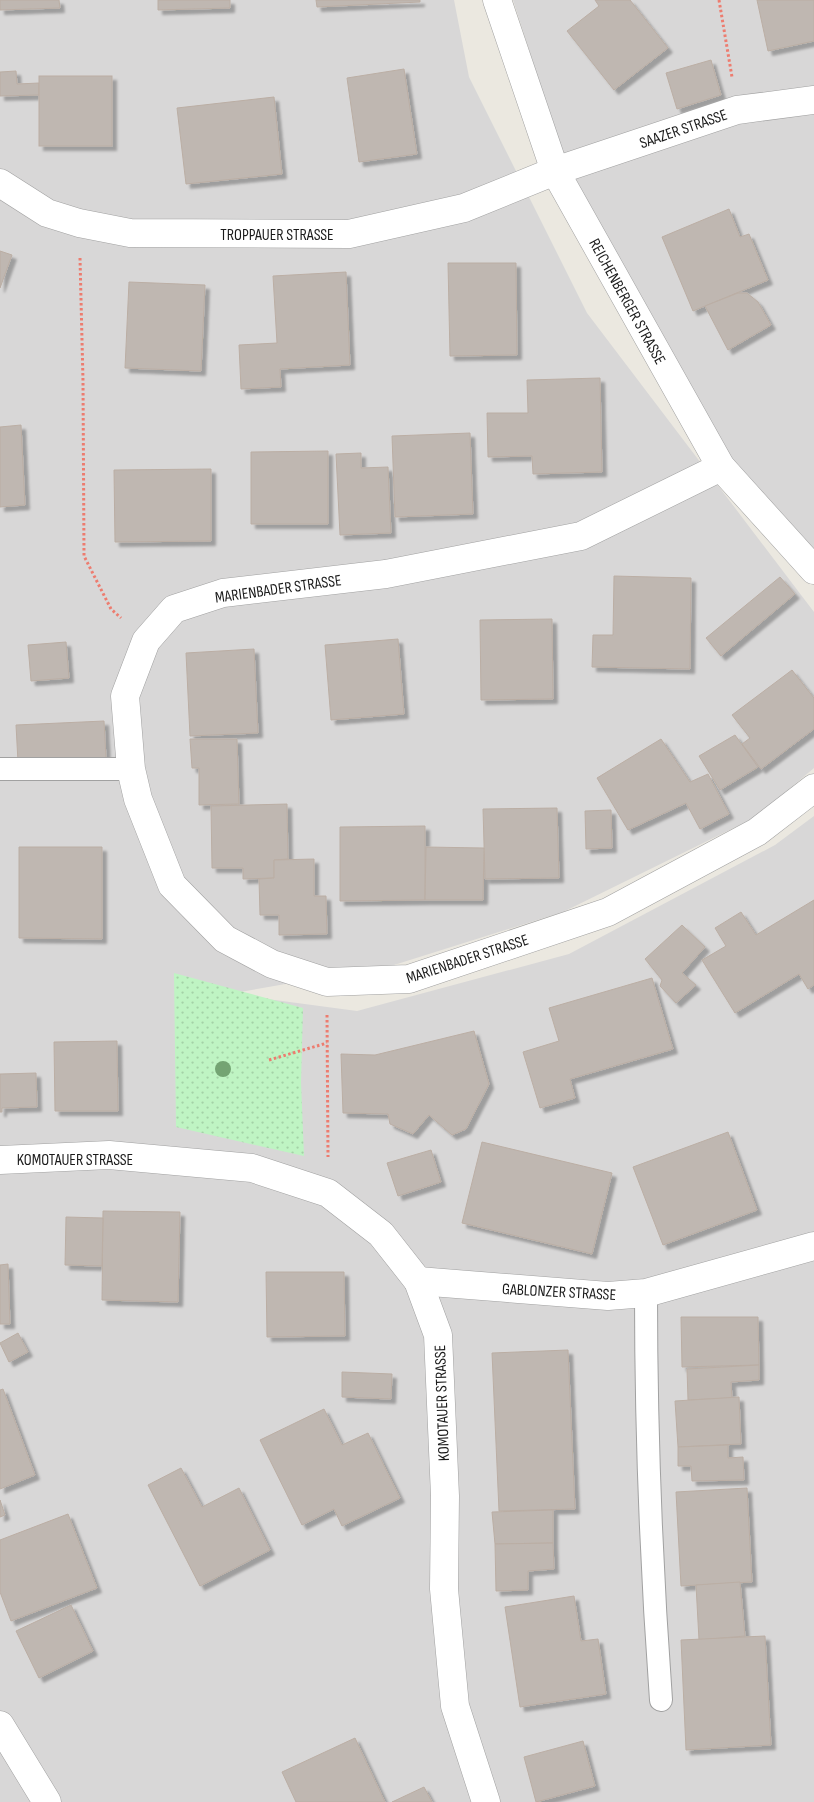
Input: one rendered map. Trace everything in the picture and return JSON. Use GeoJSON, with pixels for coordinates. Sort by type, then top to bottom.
{"type":"FeatureCollection","features":[{"type":"Feature","properties":{"kind":"street","name":"REICHENBERGER STRASSE"},"geometry":{"type":"LineString","coordinates":[[497,0],[555,171],[721,467],[814,570]]}},
{"type":"Feature","properties":{"kind":"street","name":"SAAZER STRASSE"},"geometry":{"type":"LineString","coordinates":[[555,171],[737,110],[814,100]]}},
{"type":"Feature","properties":{"kind":"street","name":"TROPPAUER STRASSE"},"geometry":{"type":"LineString","coordinates":[[0,184],[47,213],[79,223],[130,233],[349,234],[464,208],[555,171]]}},
{"type":"Feature","properties":{"kind":"street","name":"MARIENBADER STRASSE"},"geometry":{"type":"LineString","coordinates":[[721,467],[581,536],[386,574],[223,593],[174,609],[146,641],[125,696],[131,768],[138,798],[172,885],[225,939],[272,964],[327,982],[409,979],[608,912],[757,832],[814,788]]}},
{"type":"Feature","properties":{"kind":"street","name":"KOMOTAUER STRASSE"},"geometry":{"type":"LineString","coordinates":[[0,1160],[109,1155],[252,1168],[328,1193],[381,1234],[418,1281],[438,1335],[445,1496],[444,1589],[455,1706],[486,1802]]}},
{"type":"Feature","properties":{"kind":"street","name":"GABLONZER STRASSE"},"geometry":{"type":"LineString","coordinates":[[418,1281],[608,1296],[646,1293],[813,1251]]}},
{"type":"Feature","properties":{"kind":"street"},"geometry":{"type":"LineString","coordinates":[[0,1725],[48,1802]]}},
{"type":"Feature","properties":{"kind":"lane"},"geometry":{"type":"LineString","coordinates":[[0,769],[131,768]]}},
{"type":"Feature","properties":{"kind":"lane"},"geometry":{"type":"LineString","coordinates":[[646,1293],[646,1447],[661,1700]]}},
{"type":"Feature","properties":{"kind":"path"},"geometry":{"type":"LineString","coordinates":[[719,0],[737,110]]}},
{"type":"Feature","properties":{"kind":"path"},"geometry":{"type":"LineString","coordinates":[[79,223],[83,381],[84,556],[111,609],[146,641]]}},
{"type":"Feature","properties":{"kind":"path"},"geometry":{"type":"LineString","coordinates":[[327,982],[328,1193]]}},
{"type":"Feature","properties":{"kind":"path"},"geometry":{"type":"LineString","coordinates":[[269,1060],[327,1043]]}},
{"type":"Feature","properties":{"kind":"shaded area"},"geometry":{"type":"Polygon","coordinates":[[[0,0],[454,0],[469,77],[587,313],[814,612],[814,768],[756,817],[563,912],[394,965],[229,994],[357,1011],[569,954],[775,845],[814,816],[814,1802],[0,1802],[0,0]]]}},
{"type":"Feature","properties":{"kind":"shaded area"},"geometry":{"type":"Polygon","coordinates":[[[513,0],[814,0],[814,555],[769,509],[608,295],[513,0]]]}},
{"type":"Feature","properties":{"kind":"green space"},"geometry":{"type":"Polygon","coordinates":[[[174,973],[303,1008],[301,1082],[304,1156],[176,1127],[174,973]]]}},
{"type":"Feature","properties":{"kind":"building"},"geometry":{"type":"Polygon","coordinates":[[[0,0],[59,0],[60,8],[0,10],[0,0]]]}},
{"type":"Feature","properties":{"kind":"building"},"geometry":{"type":"Polygon","coordinates":[[[158,0],[230,0],[230,8],[158,10],[158,0]]]}},
{"type":"Feature","properties":{"kind":"building"},"geometry":{"type":"Polygon","coordinates":[[[316,0],[420,0],[420,2],[317,7],[316,0]]]}},
{"type":"Feature","properties":{"kind":"building"},"geometry":{"type":"Polygon","coordinates":[[[595,0],[630,0],[668,48],[614,90],[567,31],[599,6],[595,0]]]}},
{"type":"Feature","properties":{"kind":"building"},"geometry":{"type":"Polygon","coordinates":[[[757,0],[814,0],[814,41],[768,51],[757,0]]]}},
{"type":"Feature","properties":{"kind":"building"},"geometry":{"type":"Polygon","coordinates":[[[711,60],[721,95],[677,109],[666,73],[711,60]]]}},
{"type":"Feature","properties":{"kind":"building"},"geometry":{"type":"Polygon","coordinates":[[[404,69],[417,154],[359,162],[347,78],[404,69]]]}},
{"type":"Feature","properties":{"kind":"building"},"geometry":{"type":"Polygon","coordinates":[[[16,71],[17,84],[39,83],[39,95],[0,96],[0,72],[16,71]]]}},
{"type":"Feature","properties":{"kind":"building"},"geometry":{"type":"Polygon","coordinates":[[[39,76],[112,76],[112,146],[39,146],[39,76]]]}},
{"type":"Feature","properties":{"kind":"building"},"geometry":{"type":"Polygon","coordinates":[[[274,97],[282,174],[186,184],[177,108],[274,97]]]}},
{"type":"Feature","properties":{"kind":"building"},"geometry":{"type":"Polygon","coordinates":[[[729,209],[740,237],[749,234],[768,280],[693,311],[662,237],[729,209]]]}},
{"type":"Feature","properties":{"kind":"building"},"geometry":{"type":"Polygon","coordinates":[[[0,251],[12,255],[0,288],[0,251]]]}},
{"type":"Feature","properties":{"kind":"building"},"geometry":{"type":"Polygon","coordinates":[[[448,263],[516,263],[517,355],[450,356],[448,263]]]}},
{"type":"Feature","properties":{"kind":"building"},"geometry":{"type":"Polygon","coordinates":[[[346,272],[350,365],[280,369],[281,387],[241,389],[239,345],[277,343],[273,276],[346,272]]]}},
{"type":"Feature","properties":{"kind":"building"},"geometry":{"type":"Polygon","coordinates":[[[129,282],[205,285],[201,371],[125,368],[129,282]]]}},
{"type":"Feature","properties":{"kind":"building"},"geometry":{"type":"Polygon","coordinates":[[[738,293],[747,293],[758,302],[771,325],[728,350],[705,306],[738,293]]]}},
{"type":"Feature","properties":{"kind":"building"},"geometry":{"type":"Polygon","coordinates":[[[600,378],[602,472],[533,474],[532,456],[488,457],[487,413],[528,413],[527,380],[600,378]]]}},
{"type":"Feature","properties":{"kind":"building"},"geometry":{"type":"Polygon","coordinates":[[[21,425],[25,505],[0,507],[0,427],[21,425]]]}},
{"type":"Feature","properties":{"kind":"building"},"geometry":{"type":"Polygon","coordinates":[[[470,433],[473,514],[395,517],[392,436],[470,433]]]}},
{"type":"Feature","properties":{"kind":"building"},"geometry":{"type":"Polygon","coordinates":[[[328,451],[328,524],[251,524],[251,452],[328,451]]]}},
{"type":"Feature","properties":{"kind":"building"},"geometry":{"type":"Polygon","coordinates":[[[361,453],[361,468],[388,467],[391,533],[340,535],[336,454],[361,453]]]}},
{"type":"Feature","properties":{"kind":"building"},"geometry":{"type":"Polygon","coordinates":[[[211,469],[211,541],[115,542],[114,470],[211,469]]]}},
{"type":"Feature","properties":{"kind":"building"},"geometry":{"type":"Polygon","coordinates":[[[614,576],[691,578],[690,669],[592,667],[593,635],[613,635],[614,576]]]}},
{"type":"Feature","properties":{"kind":"building"},"geometry":{"type":"Polygon","coordinates":[[[780,577],[795,594],[721,656],[706,638],[780,577]]]}},
{"type":"Feature","properties":{"kind":"building"},"geometry":{"type":"Polygon","coordinates":[[[552,619],[553,699],[481,700],[480,620],[552,619]]]}},
{"type":"Feature","properties":{"kind":"building"},"geometry":{"type":"Polygon","coordinates":[[[398,639],[404,714],[331,720],[325,645],[398,639]]]}},
{"type":"Feature","properties":{"kind":"building"},"geometry":{"type":"Polygon","coordinates":[[[66,642],[69,678],[31,681],[28,645],[66,642]]]}},
{"type":"Feature","properties":{"kind":"building"},"geometry":{"type":"Polygon","coordinates":[[[254,649],[258,733],[190,736],[186,653],[254,649]]]}},
{"type":"Feature","properties":{"kind":"building"},"geometry":{"type":"Polygon","coordinates":[[[792,670],[814,698],[814,729],[761,769],[742,744],[750,738],[732,715],[792,670]]]}},
{"type":"Feature","properties":{"kind":"building"},"geometry":{"type":"Polygon","coordinates":[[[104,721],[106,758],[18,762],[16,725],[104,721]]]}},
{"type":"Feature","properties":{"kind":"building"},"geometry":{"type":"Polygon","coordinates":[[[735,735],[758,767],[720,790],[699,756],[735,735]]]}},
{"type":"Feature","properties":{"kind":"building"},"geometry":{"type":"Polygon","coordinates":[[[190,739],[237,739],[239,804],[199,805],[199,768],[192,768],[190,739]]]}},
{"type":"Feature","properties":{"kind":"building"},"geometry":{"type":"Polygon","coordinates":[[[661,739],[690,782],[708,774],[729,814],[700,829],[686,803],[628,830],[597,778],[661,739]]]}},
{"type":"Feature","properties":{"kind":"building"},"geometry":{"type":"Polygon","coordinates":[[[287,804],[288,859],[274,860],[274,878],[243,879],[243,868],[212,868],[211,806],[287,804]]]}},
{"type":"Feature","properties":{"kind":"building"},"geometry":{"type":"Polygon","coordinates":[[[557,808],[559,878],[485,879],[483,809],[557,808]]]}},
{"type":"Feature","properties":{"kind":"building"},"geometry":{"type":"Polygon","coordinates":[[[611,810],[612,848],[586,849],[585,811],[611,810]]]}},
{"type":"Feature","properties":{"kind":"building"},"geometry":{"type":"Polygon","coordinates":[[[425,826],[425,900],[340,901],[340,827],[425,826]]]}},
{"type":"Feature","properties":{"kind":"building"},"geometry":{"type":"Polygon","coordinates":[[[19,847],[102,847],[102,939],[19,938],[19,847]]]}},
{"type":"Feature","properties":{"kind":"building"},"geometry":{"type":"Polygon","coordinates":[[[426,847],[484,848],[483,900],[425,900],[426,847]]]}},
{"type":"Feature","properties":{"kind":"building"},"geometry":{"type":"Polygon","coordinates":[[[314,859],[314,896],[326,896],[327,934],[279,935],[279,915],[260,915],[259,879],[274,878],[274,860],[314,859]]]}},
{"type":"Feature","properties":{"kind":"building"},"geometry":{"type":"Polygon","coordinates":[[[814,900],[814,985],[808,989],[799,974],[735,1013],[702,960],[726,946],[715,928],[741,912],[756,935],[814,900]]]}},
{"type":"Feature","properties":{"kind":"building"},"geometry":{"type":"Polygon","coordinates":[[[682,925],[705,947],[682,973],[696,985],[676,1003],[660,986],[662,980],[645,959],[682,925]]]}},
{"type":"Feature","properties":{"kind":"building"},"geometry":{"type":"Polygon","coordinates":[[[652,978],[673,1049],[570,1079],[575,1098],[540,1108],[523,1052],[559,1041],[549,1008],[652,978]]]}},
{"type":"Feature","properties":{"kind":"building"},"geometry":{"type":"Polygon","coordinates":[[[474,1031],[489,1084],[466,1129],[452,1135],[429,1115],[413,1134],[390,1124],[388,1114],[343,1113],[341,1054],[375,1055],[474,1031]]]}},
{"type":"Feature","properties":{"kind":"building"},"geometry":{"type":"Polygon","coordinates":[[[117,1041],[118,1111],[55,1111],[54,1042],[117,1041]]]}},
{"type":"Feature","properties":{"kind":"building"},"geometry":{"type":"Polygon","coordinates":[[[36,1073],[37,1107],[2,1108],[2,1112],[0,1112],[0,1074],[36,1073]]]}},
{"type":"Feature","properties":{"kind":"building"},"geometry":{"type":"Polygon","coordinates":[[[728,1132],[757,1210],[663,1245],[633,1167],[728,1132]]]}},
{"type":"Feature","properties":{"kind":"building"},"geometry":{"type":"Polygon","coordinates":[[[482,1142],[612,1173],[592,1254],[462,1223],[482,1142]]]}},
{"type":"Feature","properties":{"kind":"building"},"geometry":{"type":"Polygon","coordinates":[[[431,1150],[441,1182],[398,1196],[387,1163],[431,1150]]]}},
{"type":"Feature","properties":{"kind":"building"},"geometry":{"type":"Polygon","coordinates":[[[103,1211],[180,1212],[178,1302],[102,1300],[103,1211]]]}},
{"type":"Feature","properties":{"kind":"building"},"geometry":{"type":"Polygon","coordinates":[[[66,1217],[103,1218],[102,1266],[65,1265],[66,1217]]]}},
{"type":"Feature","properties":{"kind":"building"},"geometry":{"type":"Polygon","coordinates":[[[8,1264],[10,1324],[0,1324],[0,1265],[8,1264]]]}},
{"type":"Feature","properties":{"kind":"building"},"geometry":{"type":"Polygon","coordinates":[[[266,1272],[344,1272],[345,1336],[267,1337],[266,1272]]]}},
{"type":"Feature","properties":{"kind":"building"},"geometry":{"type":"Polygon","coordinates":[[[681,1317],[758,1317],[759,1365],[682,1367],[681,1317]]]}},
{"type":"Feature","properties":{"kind":"building"},"geometry":{"type":"Polygon","coordinates":[[[18,1333],[28,1352],[9,1362],[0,1343],[18,1333]]]}},
{"type":"Feature","properties":{"kind":"building"},"geometry":{"type":"Polygon","coordinates":[[[568,1350],[575,1509],[499,1511],[492,1353],[568,1350]]]}},
{"type":"Feature","properties":{"kind":"building"},"geometry":{"type":"Polygon","coordinates":[[[759,1365],[759,1380],[731,1382],[732,1398],[688,1400],[687,1369],[759,1365]]]}},
{"type":"Feature","properties":{"kind":"building"},"geometry":{"type":"Polygon","coordinates":[[[342,1372],[392,1374],[391,1399],[342,1397],[342,1372]]]}},
{"type":"Feature","properties":{"kind":"building"},"geometry":{"type":"Polygon","coordinates":[[[3,1389],[35,1475],[0,1489],[0,1390],[3,1389]]]}},
{"type":"Feature","properties":{"kind":"building"},"geometry":{"type":"Polygon","coordinates":[[[739,1397],[741,1444],[678,1447],[675,1401],[739,1397]]]}},
{"type":"Feature","properties":{"kind":"building"},"geometry":{"type":"Polygon","coordinates":[[[324,1409],[342,1445],[368,1433],[400,1498],[342,1526],[334,1509],[302,1525],[260,1440],[324,1409]]]}},
{"type":"Feature","properties":{"kind":"building"},"geometry":{"type":"Polygon","coordinates":[[[728,1445],[728,1458],[743,1457],[744,1480],[692,1481],[691,1466],[678,1466],[678,1447],[728,1445]]]}},
{"type":"Feature","properties":{"kind":"building"},"geometry":{"type":"Polygon","coordinates":[[[181,1468],[202,1507],[239,1488],[270,1550],[200,1586],[148,1485],[181,1468]]]}},
{"type":"Feature","properties":{"kind":"building"},"geometry":{"type":"Polygon","coordinates":[[[747,1488],[752,1582],[681,1586],[676,1492],[747,1488]]]}},
{"type":"Feature","properties":{"kind":"building"},"geometry":{"type":"Polygon","coordinates":[[[0,1500],[5,1515],[0,1517],[0,1500]]]}},
{"type":"Feature","properties":{"kind":"building"},"geometry":{"type":"Polygon","coordinates":[[[553,1510],[553,1543],[495,1544],[492,1512],[553,1510]]]}},
{"type":"Feature","properties":{"kind":"building"},"geometry":{"type":"Polygon","coordinates":[[[68,1514],[97,1588],[11,1621],[0,1592],[0,1540],[68,1514]]]}},
{"type":"Feature","properties":{"kind":"building"},"geometry":{"type":"Polygon","coordinates":[[[553,1543],[554,1569],[528,1571],[528,1590],[496,1591],[495,1544],[553,1543]]]}},
{"type":"Feature","properties":{"kind":"building"},"geometry":{"type":"Polygon","coordinates":[[[740,1582],[745,1636],[699,1640],[696,1585],[740,1582]]]}},
{"type":"Feature","properties":{"kind":"building"},"geometry":{"type":"Polygon","coordinates":[[[574,1596],[581,1641],[598,1639],[606,1694],[520,1707],[505,1607],[574,1596]]]}},
{"type":"Feature","properties":{"kind":"building"},"geometry":{"type":"Polygon","coordinates":[[[71,1605],[93,1651],[39,1678],[16,1631],[71,1605]]]}},
{"type":"Feature","properties":{"kind":"building"},"geometry":{"type":"Polygon","coordinates":[[[765,1636],[771,1745],[686,1750],[681,1640],[765,1636]]]}},
{"type":"Feature","properties":{"kind":"building"},"geometry":{"type":"Polygon","coordinates":[[[355,1738],[385,1802],[296,1802],[282,1772],[355,1738]]]}},
{"type":"Feature","properties":{"kind":"building"},"geometry":{"type":"Polygon","coordinates":[[[583,1741],[595,1786],[536,1802],[524,1757],[583,1741]]]}},
{"type":"Feature","properties":{"kind":"building"},"geometry":{"type":"Polygon","coordinates":[[[424,1787],[432,1802],[392,1802],[424,1787]]]}}]}
